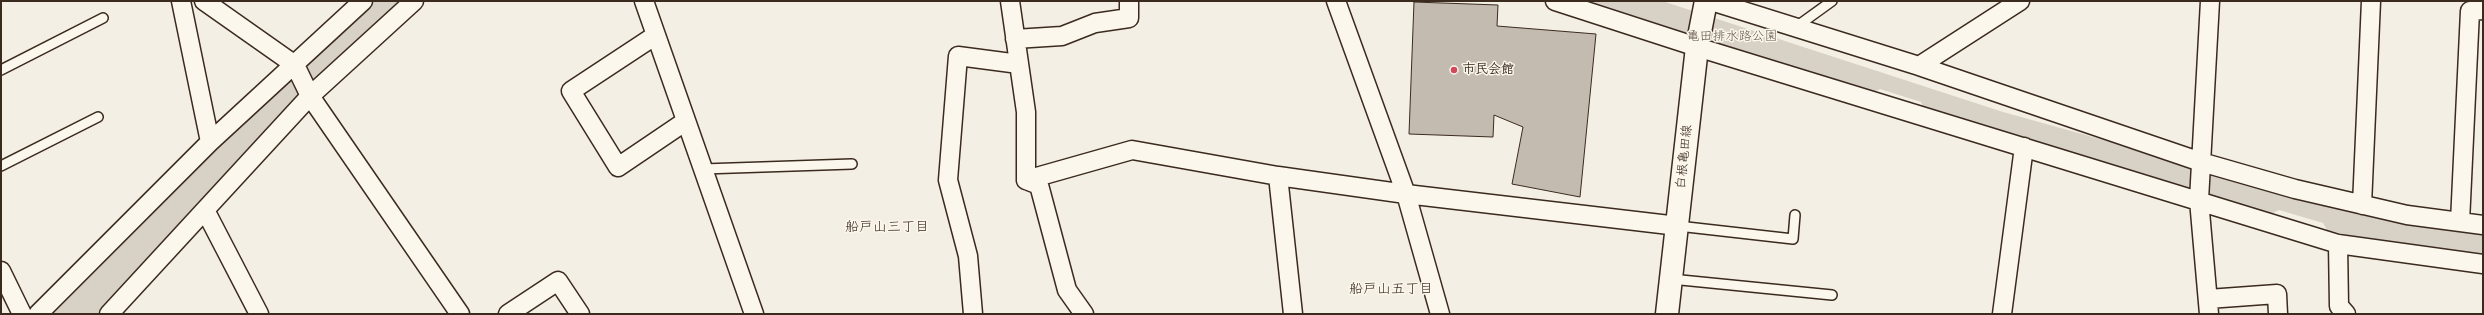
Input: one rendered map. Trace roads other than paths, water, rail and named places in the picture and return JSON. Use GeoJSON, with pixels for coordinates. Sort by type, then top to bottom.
{"type":"FeatureCollection","features":[{"type":"Feature","properties":{"kind":"main road","name":"白根亀田線"},"geometry":{"type":"LineString","coordinates":[[1667,314],[1697,47],[1706,1]]}},
{"type":"Feature","properties":{"kind":"street"},"geometry":{"type":"LineString","coordinates":[[181,1],[210,142]]}},
{"type":"Feature","properties":{"kind":"street"},"geometry":{"type":"LineString","coordinates":[[204,1],[295,65],[310,96],[460,314]]}},
{"type":"Feature","properties":{"kind":"street"},"geometry":{"type":"LineString","coordinates":[[38,314],[210,142],[363,1]]}},
{"type":"Feature","properties":{"kind":"street"},"geometry":{"type":"LineString","coordinates":[[109,314],[310,96],[414,1]]}},
{"type":"Feature","properties":{"kind":"street"},"geometry":{"type":"LineString","coordinates":[[644,1],[754,314]]}},
{"type":"Feature","properties":{"kind":"street"},"geometry":{"type":"LineString","coordinates":[[1010,1],[1026,112],[1026,180]]}},
{"type":"Feature","properties":{"kind":"street"},"geometry":{"type":"LineString","coordinates":[[1015,39],[1062,36],[1095,23],[1129,18],[1129,1]]}},
{"type":"Feature","properties":{"kind":"street"},"geometry":{"type":"LineString","coordinates":[[1336,1],[1406,194],[1440,314]]}},
{"type":"Feature","properties":{"kind":"street"},"geometry":{"type":"LineString","coordinates":[[1555,1],[1697,47],[2199,200],[2338,244],[2483,264]]}},
{"type":"Feature","properties":{"kind":"street"},"geometry":{"type":"LineString","coordinates":[[1711,1],[1919,66],[2202,162],[2295,189],[2407,216],[2483,225]]}},
{"type":"Feature","properties":{"kind":"street"},"geometry":{"type":"LineString","coordinates":[[1919,66],[2020,1]]}},
{"type":"Feature","properties":{"kind":"street"},"geometry":{"type":"LineString","coordinates":[[2210,1],[2199,200],[2209,307],[2277,294],[2278,314]]}},
{"type":"Feature","properties":{"kind":"street"},"geometry":{"type":"LineString","coordinates":[[2362,205],[2371,1]]}},
{"type":"Feature","properties":{"kind":"street"},"geometry":{"type":"LineString","coordinates":[[2460,222],[2470,12],[2483,10]]}},
{"type":"Feature","properties":{"kind":"street"},"geometry":{"type":"LineString","coordinates":[[656,35],[572,91],[618,167],[686,121]]}},
{"type":"Feature","properties":{"kind":"street"},"geometry":{"type":"LineString","coordinates":[[973,314],[968,256],[948,180],[958,56],[1019,64]]}},
{"type":"Feature","properties":{"kind":"street"},"geometry":{"type":"LineString","coordinates":[[2002,314],[2024,147]]}},
{"type":"Feature","properties":{"kind":"street"},"geometry":{"type":"LineString","coordinates":[[1026,180],[1132,150],[1278,176],[1406,194],[1678,226]]}},
{"type":"Feature","properties":{"kind":"street"},"geometry":{"type":"LineString","coordinates":[[1278,176],[1293,314]]}},
{"type":"Feature","properties":{"kind":"street"},"geometry":{"type":"LineString","coordinates":[[1026,180],[1040,185],[1067,290],[1084,314]]}},
{"type":"Feature","properties":{"kind":"street"},"geometry":{"type":"LineString","coordinates":[[205,210],[259,314]]}},
{"type":"Feature","properties":{"kind":"street"},"geometry":{"type":"LineString","coordinates":[[2338,244],[2338,306],[2346,314]]}},
{"type":"Feature","properties":{"kind":"street"},"geometry":{"type":"LineString","coordinates":[[1,271],[22,314]]}},
{"type":"Feature","properties":{"kind":"street"},"geometry":{"type":"LineString","coordinates":[[508,314],[558,281],[580,314]]}},
{"type":"Feature","properties":{"kind":"lane"},"geometry":{"type":"LineString","coordinates":[[1796,28],[1832,1]]}},
{"type":"Feature","properties":{"kind":"lane"},"geometry":{"type":"LineString","coordinates":[[1,70],[103,18]]}},
{"type":"Feature","properties":{"kind":"lane"},"geometry":{"type":"LineString","coordinates":[[1,166],[98,117]]}},
{"type":"Feature","properties":{"kind":"lane"},"geometry":{"type":"LineString","coordinates":[[703,169],[852,164]]}},
{"type":"Feature","properties":{"kind":"lane"},"geometry":{"type":"LineString","coordinates":[[1678,226],[1793,239],[1795,215]]}},
{"type":"Feature","properties":{"kind":"lane"},"geometry":{"type":"LineString","coordinates":[[1671,279],[1832,295]]}},
{"type":"Feature","properties":{"kind":"place","name":"市民会館"},"geometry":{"type":"Point","coordinates":[1454,70]}},
{"type":"Feature","properties":{"kind":"district","name":"船戸山三丁目"},"geometry":{"type":"Point","coordinates":[887,228]}},
{"type":"Feature","properties":{"kind":"district","name":"船戸山五丁目"},"geometry":{"type":"Point","coordinates":[1391,290]}},
{"type":"Feature","properties":{"kind":"park label","name":"亀田排水路公園"},"geometry":{"type":"Point","coordinates":[1732,37]}}]}
